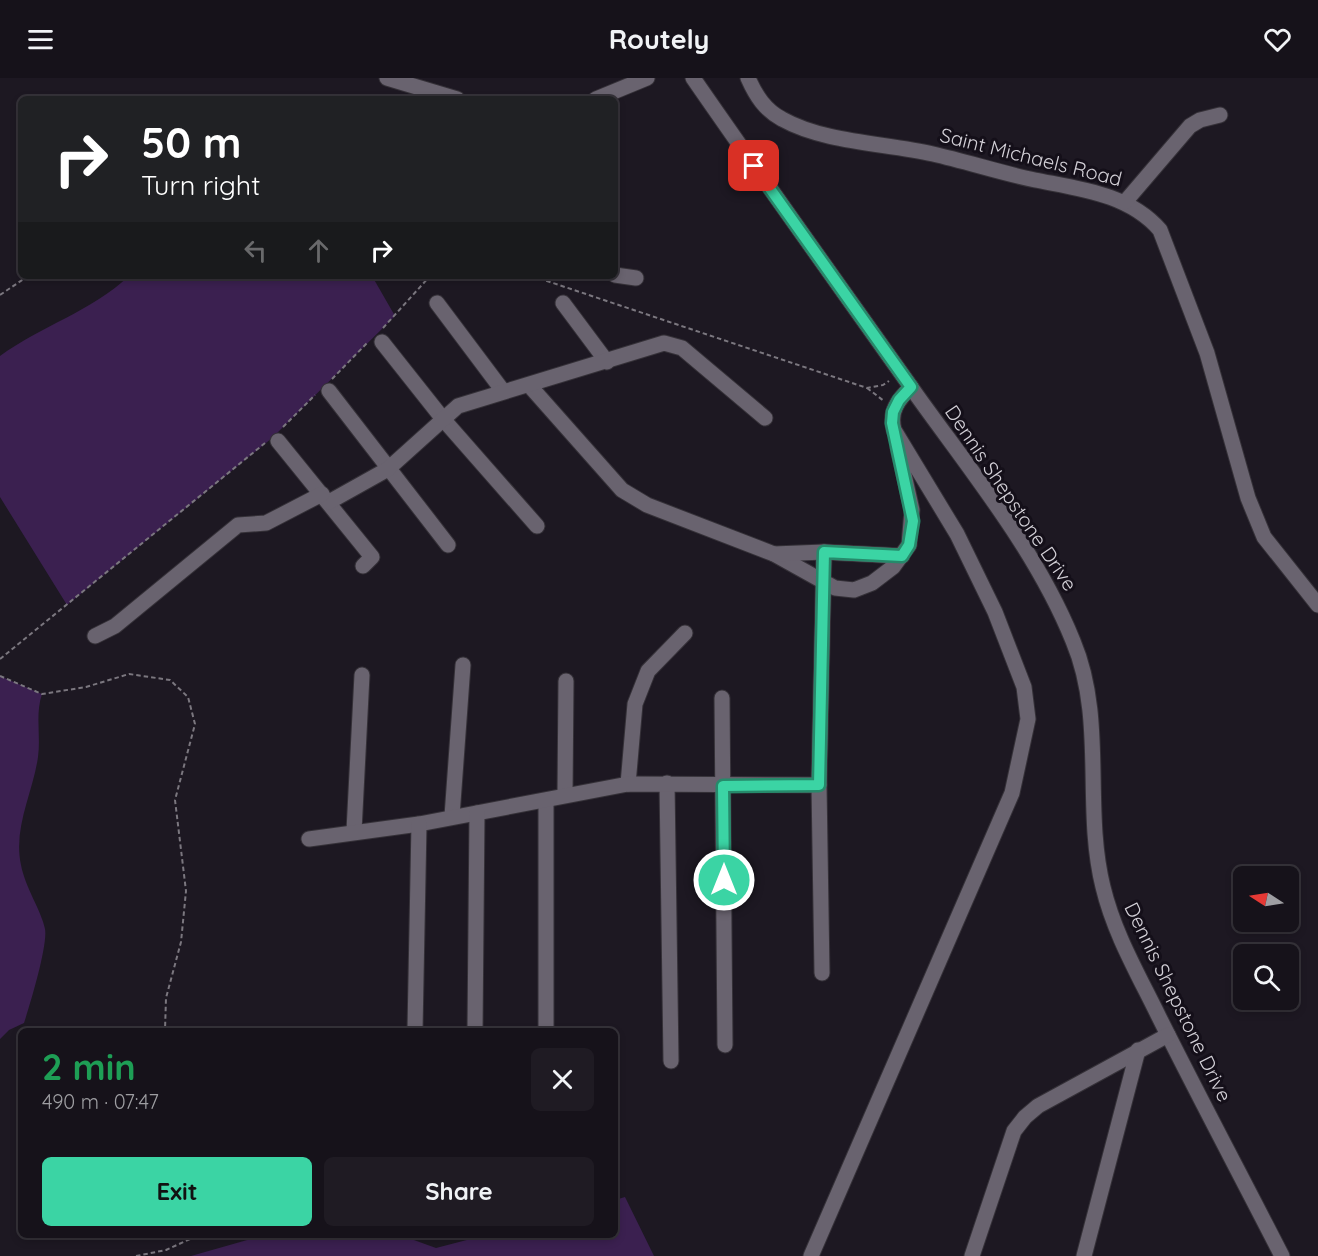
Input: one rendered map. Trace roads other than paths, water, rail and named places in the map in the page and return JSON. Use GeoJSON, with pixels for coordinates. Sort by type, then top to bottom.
{"type":"FeatureCollection","features":[{"type":"Feature","properties":{"kind":"street"},"geometry":{"type":"LineString","coordinates":[[387,78],[447,96]]}},
{"type":"Feature","properties":{"kind":"street"},"geometry":{"type":"LineString","coordinates":[[603,96],[647,78]]}},
{"type":"Feature","properties":{"kind":"street","name":"Dennis Shepstone Drive"},"geometry":{"type":"LineString","coordinates":[[693,78],[995,505],[1041,575],[1075,644],[1085,677],[1090,718],[1095,823],[1102,884],[1118,933],[1282,1256]]}},
{"type":"Feature","properties":{"kind":"street","name":"Saint Michaels Road"},"geometry":{"type":"LineString","coordinates":[[748,78],[756,96],[769,111],[808,130],[934,154],[1125,202],[1147,215],[1160,230],[1207,353],[1248,498],[1264,537],[1318,605]]}},
{"type":"Feature","properties":{"kind":"street"},"geometry":{"type":"LineString","coordinates":[[1125,202],[1190,126],[1200,120],[1220,115]]}},
{"type":"Feature","properties":{"kind":"street"},"geometry":{"type":"LineString","coordinates":[[618,275],[636,278]]}},
{"type":"Feature","properties":{"kind":"street"},"geometry":{"type":"LineString","coordinates":[[437,303],[503,391]]}},
{"type":"Feature","properties":{"kind":"street"},"geometry":{"type":"LineString","coordinates":[[563,303],[608,362]]}},
{"type":"Feature","properties":{"kind":"street"},"geometry":{"type":"LineString","coordinates":[[376,338],[442,419],[537,526]]}},
{"type":"Feature","properties":{"kind":"street"},"geometry":{"type":"LineString","coordinates":[[94,636],[115,626],[238,525],[266,523],[388,469],[458,406],[503,391],[608,362],[664,343],[673,344],[765,418]]}},
{"type":"Feature","properties":{"kind":"street"},"geometry":{"type":"LineString","coordinates":[[529,385],[622,490],[647,505],[774,554],[835,588],[854,590],[885,575],[909,545],[913,521],[894,430],[893,412],[899,400],[911,387]]}},
{"type":"Feature","properties":{"kind":"street"},"geometry":{"type":"LineString","coordinates":[[326,387],[448,545]]}},
{"type":"Feature","properties":{"kind":"street"},"geometry":{"type":"LineString","coordinates":[[811,1256],[1012,793],[1028,719],[1024,687],[995,612],[957,534],[894,430]]}},
{"type":"Feature","properties":{"kind":"street"},"geometry":{"type":"LineString","coordinates":[[277,436],[372,557],[363,566]]}},
{"type":"Feature","properties":{"kind":"street"},"geometry":{"type":"LineString","coordinates":[[774,554],[824,552],[902,556]]}},
{"type":"Feature","properties":{"kind":"street"},"geometry":{"type":"LineString","coordinates":[[822,973],[819,785],[824,552]]}},
{"type":"Feature","properties":{"kind":"street"},"geometry":{"type":"LineString","coordinates":[[628,784],[635,704],[648,671],[685,633]]}},
{"type":"Feature","properties":{"kind":"street"},"geometry":{"type":"LineString","coordinates":[[452,816],[463,665]]}},
{"type":"Feature","properties":{"kind":"street"},"geometry":{"type":"LineString","coordinates":[[354,831],[362,675]]}},
{"type":"Feature","properties":{"kind":"street"},"geometry":{"type":"LineString","coordinates":[[565,794],[566,681]]}},
{"type":"Feature","properties":{"kind":"street"},"geometry":{"type":"LineString","coordinates":[[722,698],[725,1045]]}},
{"type":"Feature","properties":{"kind":"street"},"geometry":{"type":"LineString","coordinates":[[667,783],[671,1061]]}},
{"type":"Feature","properties":{"kind":"street"},"geometry":{"type":"LineString","coordinates":[[309,839],[354,831],[419,824],[452,816],[546,801],[565,794],[628,784],[819,785]]}},
{"type":"Feature","properties":{"kind":"street"},"geometry":{"type":"LineString","coordinates":[[546,801],[546,1028]]}},
{"type":"Feature","properties":{"kind":"street"},"geometry":{"type":"LineString","coordinates":[[475,1028],[477,813]]}},
{"type":"Feature","properties":{"kind":"street"},"geometry":{"type":"LineString","coordinates":[[415,1028],[419,824]]}},
{"type":"Feature","properties":{"kind":"street"},"geometry":{"type":"LineString","coordinates":[[972,1256],[1019,1124],[1038,1106],[1168,1035]]}},
{"type":"Feature","properties":{"kind":"street"},"geometry":{"type":"LineString","coordinates":[[1083,1256],[1138,1050]]}}]}
